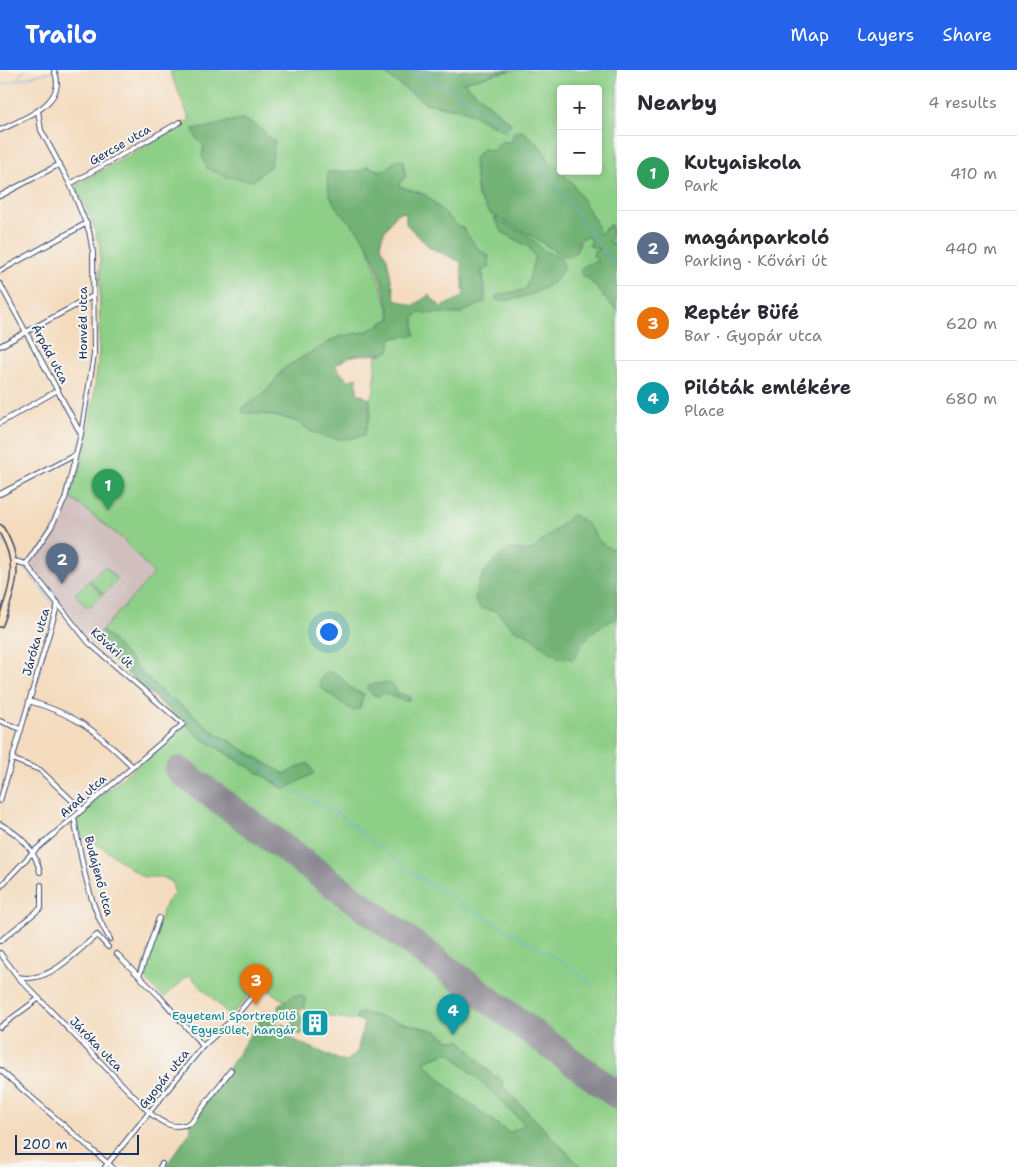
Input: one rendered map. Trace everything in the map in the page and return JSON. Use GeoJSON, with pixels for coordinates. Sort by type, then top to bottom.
{"type":"FeatureCollection","features":[{"type":"Feature","properties":{"kind":"main road"},"geometry":{"type":"LineString","coordinates":[[0,528],[10,545],[14,561],[14,583],[0,624]]}},
{"type":"Feature","properties":{"kind":"street"},"geometry":{"type":"LineString","coordinates":[[0,130],[38,111],[56,92],[58,83],[55,71]]}},
{"type":"Feature","properties":{"kind":"street","name":"Honvéd utca"},"geometry":{"type":"LineString","coordinates":[[26,564],[61,507],[81,434],[94,355],[94,252],[87,223],[70,184],[41,130],[38,111]]}},
{"type":"Feature","properties":{"kind":"street","name":"Gercse utca"},"geometry":{"type":"LineString","coordinates":[[70,184],[180,122]]}},
{"type":"Feature","properties":{"kind":"street"},"geometry":{"type":"LineString","coordinates":[[0,196],[60,164]]}},
{"type":"Feature","properties":{"kind":"street"},"geometry":{"type":"LineString","coordinates":[[0,271],[87,223]]}},
{"type":"Feature","properties":{"kind":"street","name":"Árpád utca"},"geometry":{"type":"LineString","coordinates":[[0,284],[81,434]]}},
{"type":"Feature","properties":{"kind":"street"},"geometry":{"type":"LineString","coordinates":[[0,346],[93,296]]}},
{"type":"Feature","properties":{"kind":"street"},"geometry":{"type":"LineString","coordinates":[[0,422],[58,390]]}},
{"type":"Feature","properties":{"kind":"street"},"geometry":{"type":"LineString","coordinates":[[0,494],[76,454]]}},
{"type":"Feature","properties":{"kind":"street"},"geometry":{"type":"LineString","coordinates":[[14,561],[26,564]]}},
{"type":"Feature","properties":{"kind":"street","name":"Kővári út"},"geometry":{"type":"LineString","coordinates":[[26,564],[89,643],[183,724]]}},
{"type":"Feature","properties":{"kind":"street","name":"Járóka utca"},"geometry":{"type":"LineString","coordinates":[[0,801],[58,603]]}},
{"type":"Feature","properties":{"kind":"street"},"geometry":{"type":"LineString","coordinates":[[30,701],[56,709],[84,723],[132,766]]}},
{"type":"Feature","properties":{"kind":"street"},"geometry":{"type":"LineString","coordinates":[[0,721],[21,729]]}},
{"type":"Feature","properties":{"kind":"street","name":"Arad utca"},"geometry":{"type":"LineString","coordinates":[[0,887],[34,852],[183,724]]}},
{"type":"Feature","properties":{"kind":"street"},"geometry":{"type":"LineString","coordinates":[[12,759],[40,770],[82,810]]}},
{"type":"Feature","properties":{"kind":"street","name":"Budajenő utca"},"geometry":{"type":"LineString","coordinates":[[74,817],[89,885],[104,929],[110,939]]}},
{"type":"Feature","properties":{"kind":"street"},"geometry":{"type":"LineString","coordinates":[[0,824],[18,835],[34,852],[40,872]]}},
{"type":"Feature","properties":{"kind":"street"},"geometry":{"type":"LineString","coordinates":[[0,941],[41,908],[40,885]]}},
{"type":"Feature","properties":{"kind":"street"},"geometry":{"type":"LineString","coordinates":[[139,976],[159,918]]}},
{"type":"Feature","properties":{"kind":"street"},"geometry":{"type":"LineString","coordinates":[[18,977],[28,979],[42,976],[55,970],[97,935],[108,947]]}},
{"type":"Feature","properties":{"kind":"street","name":"Járóka utca"},"geometry":{"type":"LineString","coordinates":[[0,953],[38,999],[150,1114],[164,1123],[174,1126],[191,1123],[230,1070]]}},
{"type":"Feature","properties":{"kind":"street"},"geometry":{"type":"LineString","coordinates":[[117,954],[203,1046]]}},
{"type":"Feature","properties":{"kind":"street","name":"Gyopár utca"},"geometry":{"type":"LineString","coordinates":[[106,1165],[150,1114],[203,1046],[232,1020],[262,985]]}},
{"type":"Feature","properties":{"kind":"street"},"geometry":{"type":"LineString","coordinates":[[0,1027],[38,999]]}},
{"type":"Feature","properties":{"kind":"street"},"geometry":{"type":"LineString","coordinates":[[0,1070],[106,1165],[112,1167]]}},
{"type":"Feature","properties":{"kind":"shaded area"},"geometry":{"type":"Polygon","coordinates":[[[71,498],[123,539],[154,575],[102,630],[89,640],[31,565],[71,498]]]}},
{"type":"Feature","properties":{"kind":"green space"},"geometry":{"type":"Polygon","coordinates":[[[178,70],[374,70],[384,73],[425,103],[463,110],[505,131],[511,123],[463,82],[512,70],[617,70],[617,244],[611,244],[609,240],[612,235],[609,225],[599,233],[595,221],[573,184],[564,175],[602,175],[602,85],[557,85],[557,168],[548,159],[541,147],[514,138],[511,142],[501,142],[492,151],[483,149],[474,159],[478,197],[491,214],[531,235],[562,256],[576,252],[583,236],[588,237],[592,241],[589,245],[601,249],[597,251],[598,261],[581,274],[617,310],[617,1167],[581,1167],[502,1085],[499,1077],[495,1078],[461,1041],[451,1040],[427,1029],[319,1014],[282,999],[261,983],[230,1016],[189,975],[164,998],[141,975],[166,902],[175,893],[171,881],[162,877],[143,877],[101,847],[81,836],[76,817],[186,724],[201,738],[285,789],[308,763],[284,774],[211,730],[194,715],[159,690],[102,630],[154,574],[123,539],[71,498],[72,491],[68,493],[70,483],[75,483],[85,452],[99,353],[100,247],[93,223],[75,186],[190,120],[170,72],[178,70]],[[242,119],[194,129],[197,139],[204,146],[202,156],[257,126],[242,119]],[[367,166],[362,171],[329,172],[335,206],[357,229],[368,246],[391,318],[368,331],[338,337],[284,368],[268,390],[242,409],[296,421],[312,432],[370,416],[370,399],[374,391],[376,356],[389,351],[390,338],[419,313],[486,295],[482,270],[489,256],[477,248],[463,228],[458,226],[426,195],[399,186],[400,182],[392,166],[383,170],[376,170],[367,166]]]}},
{"type":"Feature","properties":{"kind":"green space"},"geometry":{"type":"Polygon","coordinates":[[[374,70],[512,70],[463,82],[511,124],[505,131],[463,110],[425,103],[384,73],[374,70]]]}},
{"type":"Feature","properties":{"kind":"green space"},"geometry":{"type":"Polygon","coordinates":[[[242,119],[257,126],[275,142],[270,166],[253,181],[226,177],[207,168],[202,156],[204,146],[197,139],[193,129],[242,119]]]}},
{"type":"Feature","properties":{"kind":"green space"},"geometry":{"type":"Polygon","coordinates":[[[518,131],[524,132],[541,147],[548,159],[557,168],[557,175],[564,175],[573,184],[595,221],[599,233],[601,234],[611,224],[612,236],[609,241],[611,244],[617,244],[617,310],[581,274],[580,269],[598,261],[593,256],[594,251],[600,249],[589,246],[592,241],[588,237],[580,238],[576,252],[566,258],[531,235],[491,214],[478,197],[474,159],[483,149],[492,151],[501,142],[511,142],[514,133],[518,131]]]}},
{"type":"Feature","properties":{"kind":"green space"},"geometry":{"type":"Polygon","coordinates":[[[395,160],[403,160],[406,177],[400,182],[399,186],[426,195],[458,226],[463,228],[477,248],[488,256],[490,267],[482,270],[485,302],[459,314],[419,313],[414,317],[415,335],[391,338],[389,351],[356,355],[343,360],[335,366],[348,381],[357,377],[357,393],[370,399],[370,416],[364,435],[344,439],[326,437],[312,432],[291,419],[243,413],[242,409],[268,390],[284,368],[338,337],[368,331],[391,318],[375,261],[361,234],[334,203],[328,184],[328,172],[362,171],[366,166],[379,171],[387,170],[395,160]],[[406,212],[397,213],[384,232],[380,244],[387,258],[395,299],[413,306],[429,295],[441,307],[464,296],[461,262],[429,247],[406,224],[406,212]]]}},
{"type":"Feature","properties":{"kind":"green space"},"geometry":{"type":"Polygon","coordinates":[[[494,218],[530,237],[543,250],[560,258],[564,265],[557,279],[528,295],[510,300],[496,300],[496,296],[526,289],[535,257],[529,247],[502,232],[494,218]]]}},
{"type":"Feature","properties":{"kind":"green space"},"geometry":{"type":"Polygon","coordinates":[[[573,514],[587,524],[602,543],[617,549],[617,618],[596,629],[582,644],[574,659],[559,658],[526,634],[513,629],[496,611],[481,609],[475,601],[479,584],[490,565],[510,549],[531,551],[573,514]]]}},
{"type":"Feature","properties":{"kind":"green space"},"geometry":{"type":"Polygon","coordinates":[[[105,566],[118,580],[103,594],[90,580],[105,566]]]}},
{"type":"Feature","properties":{"kind":"green space"},"geometry":{"type":"Polygon","coordinates":[[[89,581],[102,595],[88,608],[75,594],[89,581]]]}},
{"type":"Feature","properties":{"kind":"green space"},"geometry":{"type":"Polygon","coordinates":[[[102,630],[159,690],[194,715],[211,730],[284,774],[308,763],[314,773],[285,789],[201,738],[89,640],[102,630]]]}},
{"type":"Feature","properties":{"kind":"green space"},"geometry":{"type":"Polygon","coordinates":[[[328,671],[340,676],[352,689],[364,694],[360,708],[353,711],[320,687],[321,678],[328,671]]]}},
{"type":"Feature","properties":{"kind":"green space"},"geometry":{"type":"Polygon","coordinates":[[[386,683],[393,685],[398,693],[410,697],[409,700],[404,701],[383,693],[379,696],[373,695],[366,687],[371,684],[386,683]]]}},
{"type":"Feature","properties":{"kind":"green space"},"geometry":{"type":"Polygon","coordinates":[[[294,995],[301,995],[305,998],[305,1006],[299,1012],[303,1019],[301,1029],[304,1032],[300,1035],[292,1030],[293,1014],[288,1013],[286,1017],[279,1012],[278,1006],[294,995]]]}},
{"type":"Feature","properties":{"kind":"green space"},"geometry":{"type":"Polygon","coordinates":[[[265,1011],[278,1022],[274,1027],[276,1029],[282,1024],[286,1026],[285,1036],[344,1062],[357,1053],[364,1022],[356,1019],[357,1014],[363,1013],[437,1031],[447,1040],[461,1041],[494,1077],[499,1077],[502,1081],[502,1086],[581,1167],[165,1167],[191,1131],[190,1122],[229,1068],[265,1011]],[[450,1052],[423,1061],[449,1088],[509,1133],[525,1125],[450,1052]]]}},
{"type":"Feature","properties":{"kind":"green space"},"geometry":{"type":"Polygon","coordinates":[[[450,1052],[526,1125],[509,1134],[449,1088],[422,1061],[450,1052]]]}},
{"type":"Feature","properties":{"kind":"waterway"},"geometry":{"type":"LineString","coordinates":[[0,85],[15,81],[24,70]]}},
{"type":"Feature","properties":{"kind":"waterway"},"geometry":{"type":"LineString","coordinates":[[15,81],[56,70]]}},
{"type":"Feature","properties":{"kind":"waterway"},"geometry":{"type":"LineString","coordinates":[[402,70],[420,75],[448,89],[474,104],[496,121],[515,138],[550,177],[598,244]]}},
{"type":"Feature","properties":{"kind":"waterway"},"geometry":{"type":"LineString","coordinates":[[416,72],[430,73],[440,70]]}},
{"type":"Feature","properties":{"kind":"waterway"},"geometry":{"type":"LineString","coordinates":[[603,250],[617,268]]}},
{"type":"Feature","properties":{"kind":"waterway"},"geometry":{"type":"LineString","coordinates":[[0,536],[6,545]]}},
{"type":"Feature","properties":{"kind":"waterway"},"geometry":{"type":"LineString","coordinates":[[25,568],[52,603]]}},
{"type":"Feature","properties":{"kind":"waterway"},"geometry":{"type":"LineString","coordinates":[[94,639],[192,720],[205,734],[263,768],[290,789],[339,814],[408,870],[454,899]]}},
{"type":"Feature","properties":{"kind":"waterway"},"geometry":{"type":"LineString","coordinates":[[458,902],[567,964],[593,986]]}},
{"type":"Feature","properties":{"kind":"runway"},"geometry":{"type":"LineString","coordinates":[[179,770],[617,1095]]}},
{"type":"Feature","properties":{"kind":"place","name":"Kutyaiskola"},"geometry":{"type":"Point","coordinates":[108,510]}},
{"type":"Feature","properties":{"kind":"place","name":"magánparkoló"},"geometry":{"type":"Point","coordinates":[62,584]}},
{"type":"Feature","properties":{"kind":"place","name":"Reptér Büfé"},"geometry":{"type":"Point","coordinates":[256,1005]}},
{"type":"Feature","properties":{"kind":"place","name":"Egyetemi Sportrepülő Egyesület, hangár"},"geometry":{"type":"Point","coordinates":[315,1023]}},
{"type":"Feature","properties":{"kind":"place","name":"Pilóták emlékére"},"geometry":{"type":"Point","coordinates":[453,1035]}}]}
